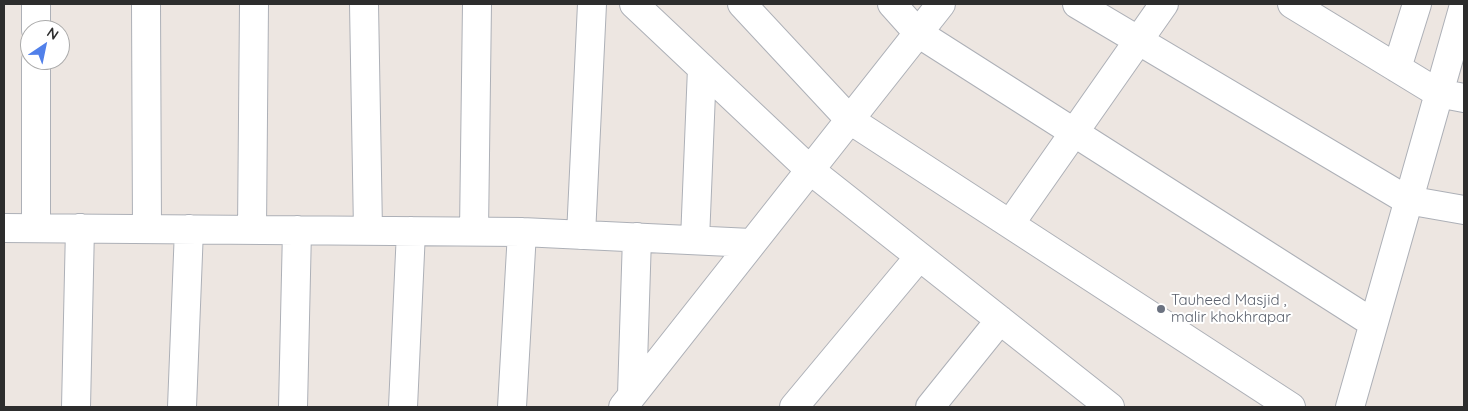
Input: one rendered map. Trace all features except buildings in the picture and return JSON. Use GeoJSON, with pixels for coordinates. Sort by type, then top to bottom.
{"type":"FeatureCollection","features":[{"type":"Feature","properties":{"kind":"street"},"geometry":{"type":"LineString","coordinates":[[36,4],[36,20]]}},
{"type":"Feature","properties":{"kind":"street"},"geometry":{"type":"LineString","coordinates":[[146,4],[147,229]]}},
{"type":"Feature","properties":{"kind":"street"},"geometry":{"type":"LineString","coordinates":[[252,229],[254,4]]}},
{"type":"Feature","properties":{"kind":"street"},"geometry":{"type":"LineString","coordinates":[[364,4],[368,230]]}},
{"type":"Feature","properties":{"kind":"street"},"geometry":{"type":"LineString","coordinates":[[474,231],[477,4]]}},
{"type":"Feature","properties":{"kind":"street"},"geometry":{"type":"LineString","coordinates":[[581,234],[592,4]]}},
{"type":"Feature","properties":{"kind":"street"},"geometry":{"type":"LineString","coordinates":[[634,4],[810,170],[1000,320],[1080,398],[1110,407]]}},
{"type":"Feature","properties":{"kind":"street"},"geometry":{"type":"LineString","coordinates":[[742,4],[850,120],[1291,407]]}},
{"type":"Feature","properties":{"kind":"street"},"geometry":{"type":"LineString","coordinates":[[892,4],[918,32],[1373,323]]}},
{"type":"Feature","properties":{"kind":"street"},"geometry":{"type":"LineString","coordinates":[[628,401],[941,4]]}},
{"type":"Feature","properties":{"kind":"street"},"geometry":{"type":"LineString","coordinates":[[1077,4],[1407,200],[1464,210]]}},
{"type":"Feature","properties":{"kind":"street"},"geometry":{"type":"LineString","coordinates":[[1010,224],[1164,4]]}},
{"type":"Feature","properties":{"kind":"street"},"geometry":{"type":"LineString","coordinates":[[1292,4],[1438,93],[1464,98]]}},
{"type":"Feature","properties":{"kind":"street"},"geometry":{"type":"LineString","coordinates":[[1397,68],[1409,8]]}},
{"type":"Feature","properties":{"kind":"street"},"geometry":{"type":"LineString","coordinates":[[1350,407],[1407,200],[1438,93],[1462,20]]}},
{"type":"Feature","properties":{"kind":"street"},"geometry":{"type":"LineString","coordinates":[[695,240],[702,68]]}},
{"type":"Feature","properties":{"kind":"street"},"geometry":{"type":"LineString","coordinates":[[36,70],[36,228]]}},
{"type":"Feature","properties":{"kind":"street"},"geometry":{"type":"LineString","coordinates":[[4,228],[474,231],[581,234],[752,243]]}},
{"type":"Feature","properties":{"kind":"street"},"geometry":{"type":"LineString","coordinates":[[76,407],[80,228]]}},
{"type":"Feature","properties":{"kind":"street"},"geometry":{"type":"LineString","coordinates":[[182,407],[189,229]]}},
{"type":"Feature","properties":{"kind":"street"},"geometry":{"type":"LineString","coordinates":[[293,407],[297,230]]}},
{"type":"Feature","properties":{"kind":"street"},"geometry":{"type":"LineString","coordinates":[[403,407],[411,231]]}},
{"type":"Feature","properties":{"kind":"street"},"geometry":{"type":"LineString","coordinates":[[512,407],[522,232]]}},
{"type":"Feature","properties":{"kind":"street"},"geometry":{"type":"LineString","coordinates":[[628,401],[638,237]]}},
{"type":"Feature","properties":{"kind":"street"},"geometry":{"type":"LineString","coordinates":[[794,407],[919,257]]}},
{"type":"Feature","properties":{"kind":"street"},"geometry":{"type":"LineString","coordinates":[[930,407],[1000,320]]}},
{"type":"Feature","properties":{"kind":"place","name":"Tauheed Masjid , malir khokhrapar"},"geometry":{"type":"Point","coordinates":[1161,309]}}]}
